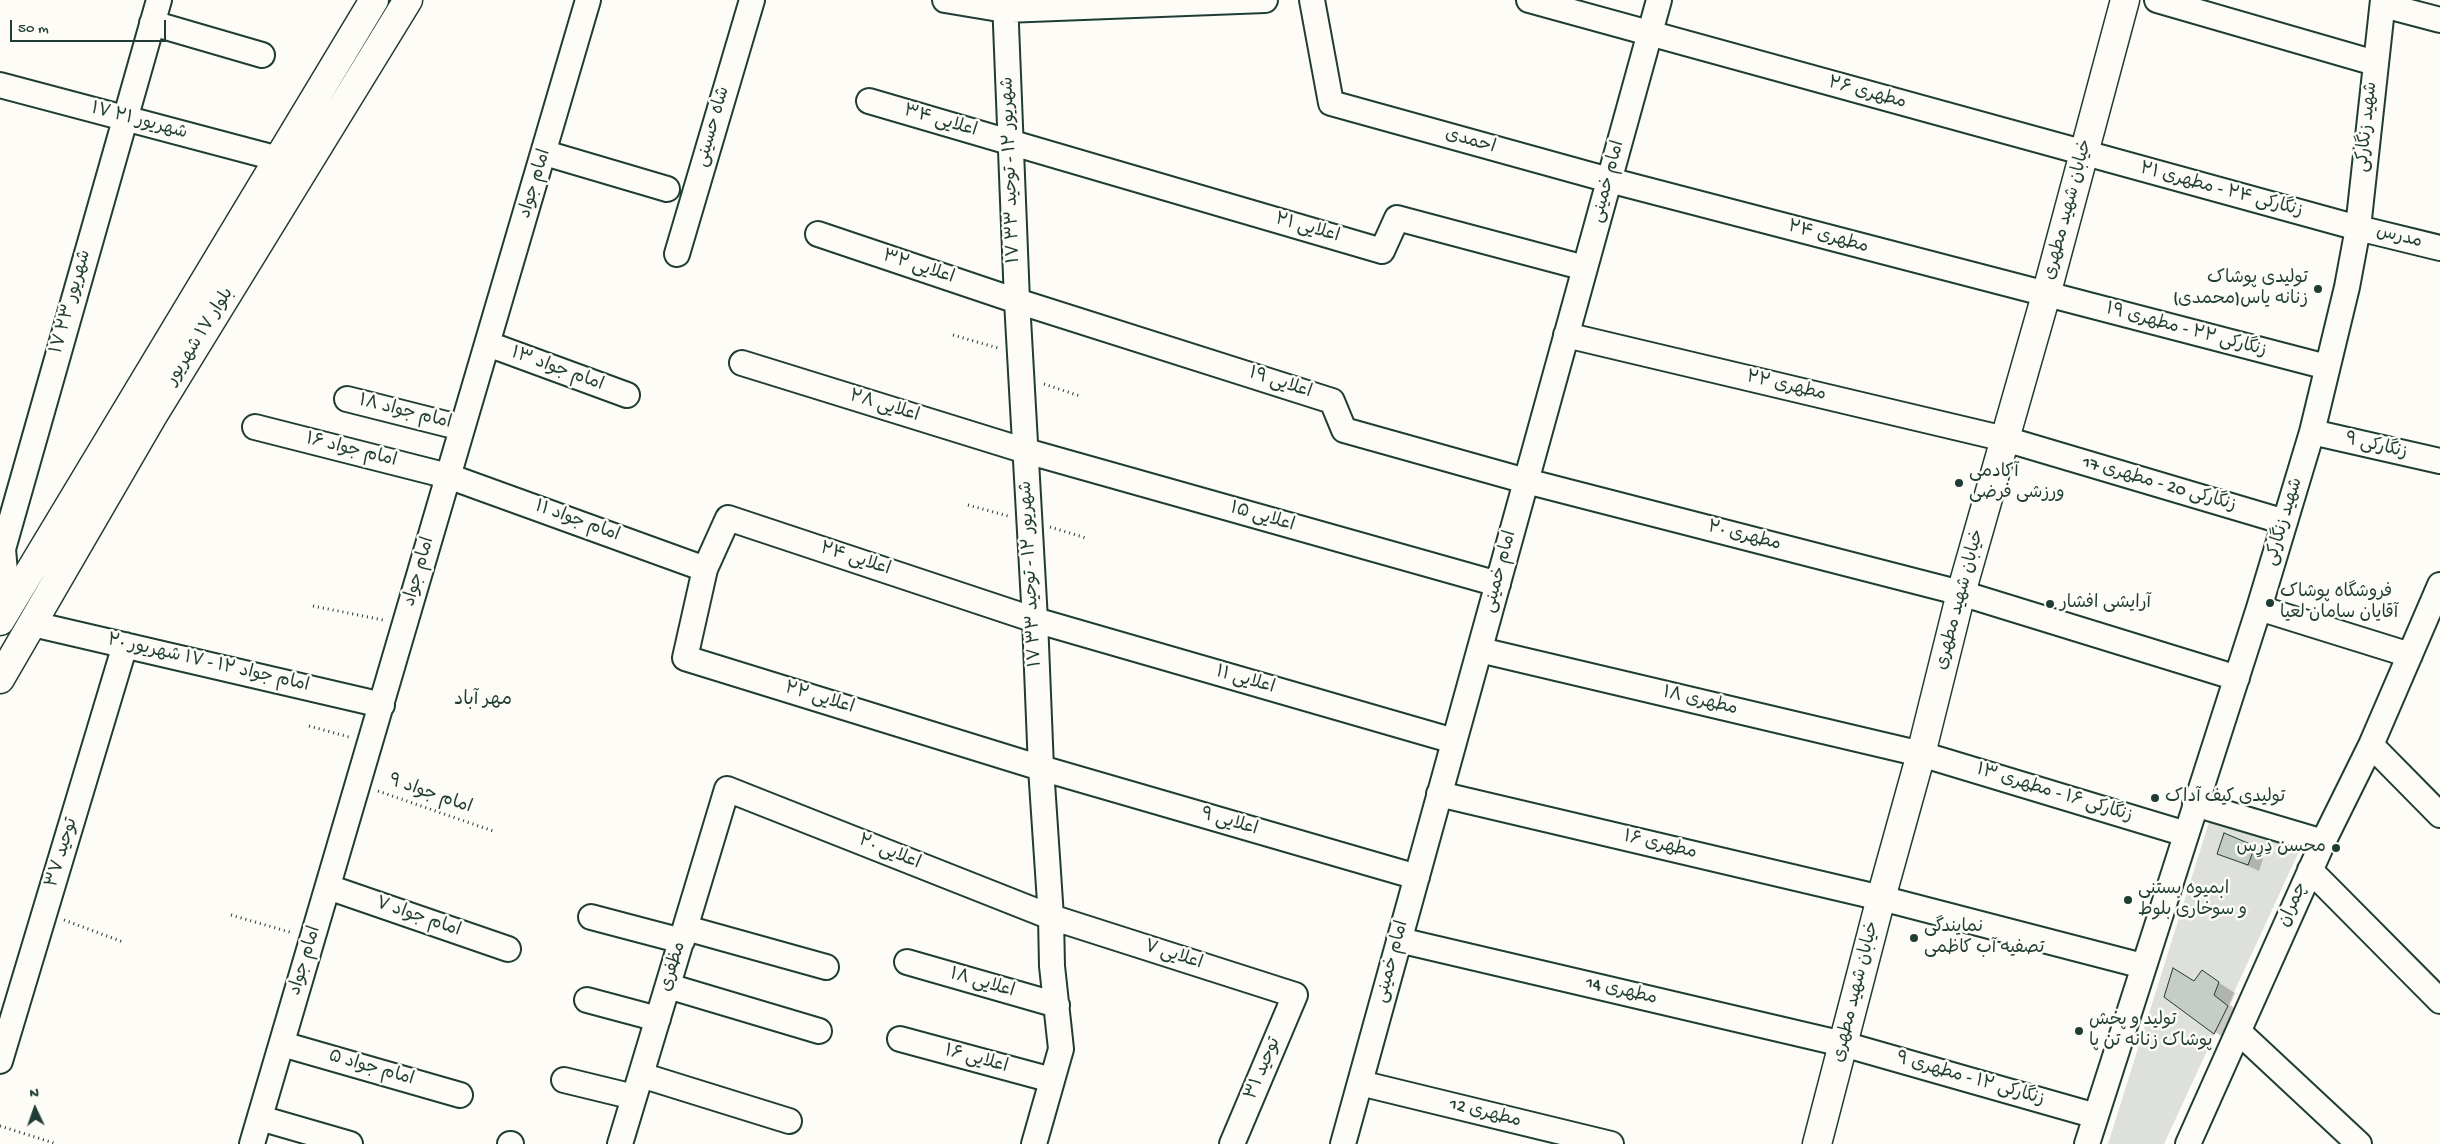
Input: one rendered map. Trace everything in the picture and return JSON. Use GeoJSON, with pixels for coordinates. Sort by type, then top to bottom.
{"type":"FeatureCollection","features":[{"type":"Feature","properties":{"kind":"main road","name":"بلوار ۱۷ شهریور"},"geometry":{"type":"LineString","coordinates":[[3,611],[374,0]]}},
{"type":"Feature","properties":{"kind":"main road","name":"بلوار ۱۷ شهریور"},"geometry":{"type":"LineString","coordinates":[[0,679],[152,417],[408,0]]}},
{"type":"Feature","properties":{"kind":"main road","name":"خیابان شهید مطهری"},"geometry":{"type":"LineString","coordinates":[[1817,1144],[1880,898],[1921,754],[1961,593],[2046,295],[2125,0]]}},
{"type":"Feature","properties":{"kind":"street","name":"۱۷ شهریور ۲۳"},"geometry":{"type":"LineString","coordinates":[[3,611],[3,549],[159,0]]}},
{"type":"Feature","properties":{"kind":"street","name":"امام جواد"},"geometry":{"type":"LineString","coordinates":[[252,1144],[359,785],[462,428],[545,153],[588,0]]}},
{"type":"Feature","properties":{"kind":"street","name":"شاه حسینی"},"geometry":{"type":"LineString","coordinates":[[677,254],[752,0]]}},
{"type":"Feature","properties":{"kind":"street"},"geometry":{"type":"LineString","coordinates":[[945,0],[1005,5],[1265,0]]}},
{"type":"Feature","properties":{"kind":"street","name":"احمدی"},"geometry":{"type":"LineString","coordinates":[[1312,0],[1331,103],[1609,180]]}},
{"type":"Feature","properties":{"kind":"street","name":"مطهری ۲۶"},"geometry":{"type":"LineString","coordinates":[[1529,0],[2085,153]]}},
{"type":"Feature","properties":{"kind":"street","name":"امام خمینی"},"geometry":{"type":"LineString","coordinates":[[1343,1144],[1659,0]]}},
{"type":"Feature","properties":{"kind":"street"},"geometry":{"type":"LineString","coordinates":[[2157,0],[2375,63]]}},
{"type":"Feature","properties":{"kind":"street"},"geometry":{"type":"LineString","coordinates":[[2383,3],[2440,20]]}},
{"type":"Feature","properties":{"kind":"street","name":"شهید زنگارکی"},"geometry":{"type":"LineString","coordinates":[[2087,1144],[2237,678],[2312,432],[2347,287],[2358,228],[2383,3]]}},
{"type":"Feature","properties":{"kind":"street","name":"۱۷ شهریور ۱۲ - توحید ۳۳"},"geometry":{"type":"LineString","coordinates":[[1005,5],[1017,301],[1036,620],[1041,768],[1051,917],[1052,966],[1061,1049],[1034,1144]]}},
{"type":"Feature","properties":{"kind":"street"},"geometry":{"type":"LineString","coordinates":[[152,23],[262,55]]}},
{"type":"Feature","properties":{"kind":"street","name":"۱۷ شهریور ۲۱"},"geometry":{"type":"LineString","coordinates":[[0,84],[278,159]]}},
{"type":"Feature","properties":{"kind":"street","name":"اعلایی ۳۴"},"geometry":{"type":"LineString","coordinates":[[869,101],[1010,142]]}},
{"type":"Feature","properties":{"kind":"street","name":"اعلایی ۲۱"},"geometry":{"type":"LineString","coordinates":[[1010,142],[1382,251],[1397,218],[1585,268]]}},
{"type":"Feature","properties":{"kind":"street"},"geometry":{"type":"LineString","coordinates":[[545,153],[668,189]]}},
{"type":"Feature","properties":{"kind":"street","name":"زنگارکی ۲۴ - مطهری ۲۱"},"geometry":{"type":"LineString","coordinates":[[2085,153],[2358,228]]}},
{"type":"Feature","properties":{"kind":"street","name":"مطهری ۲۴"},"geometry":{"type":"LineString","coordinates":[[1609,180],[2046,295]]}},
{"type":"Feature","properties":{"kind":"street","name":"مدرس"},"geometry":{"type":"LineString","coordinates":[[2358,228],[2440,248]]}},
{"type":"Feature","properties":{"kind":"street","name":"اعلایی ۳۲"},"geometry":{"type":"LineString","coordinates":[[818,234],[1017,301]]}},
{"type":"Feature","properties":{"kind":"street","name":"زنگارکی ۲۲ - مطهری ۱۹"},"geometry":{"type":"LineString","coordinates":[[2046,295],[2327,368]]}},
{"type":"Feature","properties":{"kind":"street","name":"اعلایی ۱۹"},"geometry":{"type":"LineString","coordinates":[[1017,301],[1332,401],[1344,430],[1526,481]]}},
{"type":"Feature","properties":{"kind":"street","name":"مطهری ۲۲"},"geometry":{"type":"LineString","coordinates":[[1566,335],[2005,439]]}},
{"type":"Feature","properties":{"kind":"street","name":"امام جواد ۱۳"},"geometry":{"type":"LineString","coordinates":[[488,344],[627,395]]}},
{"type":"Feature","properties":{"kind":"street","name":"اعلایی ۲۸"},"geometry":{"type":"LineString","coordinates":[[742,363],[1026,451]]}},
{"type":"Feature","properties":{"kind":"street","name":"امام جواد ۱۸"},"geometry":{"type":"LineString","coordinates":[[347,399],[462,428]]}},
{"type":"Feature","properties":{"kind":"street","name":"امام جواد ۱۶"},"geometry":{"type":"LineString","coordinates":[[255,427],[448,476]]}},
{"type":"Feature","properties":{"kind":"street","name":"زنگارکی ۹"},"geometry":{"type":"LineString","coordinates":[[2312,432],[2440,461]]}},
{"type":"Feature","properties":{"kind":"street","name":"زنگارکی 20 - مطهری 17"},"geometry":{"type":"LineString","coordinates":[[2005,439],[2285,522]]}},
{"type":"Feature","properties":{"kind":"street","name":"اعلایی ۱۵"},"geometry":{"type":"LineString","coordinates":[[1026,451],[1498,584]]}},
{"type":"Feature","properties":{"kind":"street","name":"امام جواد ۱۱"},"geometry":{"type":"LineString","coordinates":[[448,476],[705,569]]}},
{"type":"Feature","properties":{"kind":"street","name":"مطهری ۲۰"},"geometry":{"type":"LineString","coordinates":[[1526,481],[1961,593],[2237,678]]}},
{"type":"Feature","properties":{"kind":"street","name":"اعلایی ۲۴"},"geometry":{"type":"LineString","coordinates":[[705,569],[728,518],[1036,620]]}},
{"type":"Feature","properties":{"kind":"street","name":"اعلایی ۲۲"},"geometry":{"type":"LineString","coordinates":[[705,569],[685,658],[1041,768]]}},
{"type":"Feature","properties":{"kind":"street","name":"چمران"},"geometry":{"type":"LineString","coordinates":[[2188,1144],[2323,842],[2371,744],[2410,655],[2435,612],[2440,585]]}},
{"type":"Feature","properties":{"kind":"street"},"geometry":{"type":"LineString","coordinates":[[2259,608],[2410,655]]}},
{"type":"Feature","properties":{"kind":"street","name":"اعلایی ۱۱"},"geometry":{"type":"LineString","coordinates":[[1036,620],[1454,742]]}},
{"type":"Feature","properties":{"kind":"street","name":"امام جواد ۱۲ - ۱۷ شهریور ۲۰"},"geometry":{"type":"LineString","coordinates":[[33,624],[382,705]]}},
{"type":"Feature","properties":{"kind":"street","name":"توحید ۳۷"},"geometry":{"type":"LineString","coordinates":[[0,1061],[125,644]]}},
{"type":"Feature","properties":{"kind":"street","name":"مطهری ۱۸"},"geometry":{"type":"LineString","coordinates":[[1480,650],[1921,754]]}},
{"type":"Feature","properties":{"kind":"street"},"geometry":{"type":"LineString","coordinates":[[2371,744],[2440,815]]}},
{"type":"Feature","properties":{"kind":"street","name":"زنگارکی ۱۶ - مطهری ۱۳"},"geometry":{"type":"LineString","coordinates":[[1921,754],[2186,834]]}},
{"type":"Feature","properties":{"kind":"street","name":"اعلایی ۹"},"geometry":{"type":"LineString","coordinates":[[1041,768],[1417,877]]}},
{"type":"Feature","properties":{"kind":"street","name":"اعلایی ۲۰"},"geometry":{"type":"LineString","coordinates":[[727,789],[1051,917]]}},
{"type":"Feature","properties":{"kind":"street","name":"مظفری"},"geometry":{"type":"LineString","coordinates":[[620,1144],[727,789]]}},
{"type":"Feature","properties":{"kind":"street","name":"مطهری ۱۶"},"geometry":{"type":"LineString","coordinates":[[1440,794],[1880,898],[2143,966]]}},
{"type":"Feature","properties":{"kind":"street"},"geometry":{"type":"LineString","coordinates":[[2195,804],[2323,842]]}},
{"type":"Feature","properties":{"kind":"street"},"geometry":{"type":"LineString","coordinates":[[2310,870],[2440,1000]]}},
{"type":"Feature","properties":{"kind":"street","name":"امام جواد ۷"},"geometry":{"type":"LineString","coordinates":[[328,887],[508,949]]}},
{"type":"Feature","properties":{"kind":"street"},"geometry":{"type":"LineString","coordinates":[[591,917],[684,934],[826,967]]}},
{"type":"Feature","properties":{"kind":"street","name":"اعلایی ۷"},"geometry":{"type":"LineString","coordinates":[[1051,917],[1295,995]]}},
{"type":"Feature","properties":{"kind":"street","name":"مطهری 14"},"geometry":{"type":"LineString","coordinates":[[1399,940],[1843,1044]]}},
{"type":"Feature","properties":{"kind":"street","name":"اعلایی ۱۸"},"geometry":{"type":"LineString","coordinates":[[907,962],[1057,1005]]}},
{"type":"Feature","properties":{"kind":"street"},"geometry":{"type":"LineString","coordinates":[[668,986],[819,1031]]}},
{"type":"Feature","properties":{"kind":"street","name":"توحید ۳۱"},"geometry":{"type":"LineString","coordinates":[[1232,1144],[1295,995]]}},
{"type":"Feature","properties":{"kind":"street"},"geometry":{"type":"LineString","coordinates":[[587,1000],[658,1019]]}},
{"type":"Feature","properties":{"kind":"street"},"geometry":{"type":"LineString","coordinates":[[2239,1032],[2359,1144]]}},
{"type":"Feature","properties":{"kind":"street","name":"اعلایی ۱۶"},"geometry":{"type":"LineString","coordinates":[[900,1039],[1052,1080]]}},
{"type":"Feature","properties":{"kind":"street","name":"امام جواد ۵"},"geometry":{"type":"LineString","coordinates":[[282,1044],[460,1095]]}},
{"type":"Feature","properties":{"kind":"street","name":"زنگارکی ۱۲ - مطهری ۹"},"geometry":{"type":"LineString","coordinates":[[1843,1044],[2096,1116]]}},
{"type":"Feature","properties":{"kind":"street"},"geometry":{"type":"LineString","coordinates":[[641,1075],[789,1121]]}},
{"type":"Feature","properties":{"kind":"street"},"geometry":{"type":"LineString","coordinates":[[564,1080],[634,1098]]}},
{"type":"Feature","properties":{"kind":"street","name":"مطهری 12"},"geometry":{"type":"LineString","coordinates":[[1360,1083],[1611,1144]]}},
{"type":"Feature","properties":{"kind":"street"},"geometry":{"type":"LineString","coordinates":[[260,1118],[350,1144]]}},
{"type":"Feature","properties":{"kind":"path"},"geometry":{"type":"LineString","coordinates":[[953,335],[1021,365],[1080,396]]}},
{"type":"Feature","properties":{"kind":"path"},"geometry":{"type":"LineString","coordinates":[[968,505],[1086,538]]}},
{"type":"Feature","properties":{"kind":"path"},"geometry":{"type":"LineString","coordinates":[[313,606],[405,625]]}},
{"type":"Feature","properties":{"kind":"path"},"geometry":{"type":"LineString","coordinates":[[308,726],[371,744]]}},
{"type":"Feature","properties":{"kind":"path","name":"امام جواد ۹"},"geometry":{"type":"LineString","coordinates":[[359,785],[493,831]]}},
{"type":"Feature","properties":{"kind":"path"},"geometry":{"type":"LineString","coordinates":[[44,913],[123,942]]}},
{"type":"Feature","properties":{"kind":"path"},"geometry":{"type":"LineString","coordinates":[[231,915],[313,939]]}},
{"type":"Feature","properties":{"kind":"path"},"geometry":{"type":"LineString","coordinates":[[0,1126],[57,1144]]}},
{"type":"Feature","properties":{"kind":"shaded area"},"geometry":{"type":"Polygon","coordinates":[[[2210,819],[2301,847],[2164,1144],[2108,1144],[2210,819]]]}},
{"type":"Feature","properties":{"kind":"building"},"geometry":{"type":"Polygon","coordinates":[[[2224,833],[2255,846],[2248,865],[2217,854],[2224,833]]]}},
{"type":"Feature","properties":{"kind":"building"},"geometry":{"type":"Polygon","coordinates":[[[2173,968],[2194,981],[2202,970],[2219,982],[2214,995],[2228,1006],[2214,1034],[2164,997],[2173,968]]]}},
{"type":"Feature","properties":{"kind":"place","name":"تولیدی پوشاک زنانه یاس(محمدی)"},"geometry":{"type":"Point","coordinates":[2318,289]}},
{"type":"Feature","properties":{"kind":"place","name":"آکادمی ورزشی فرضی"},"geometry":{"type":"Point","coordinates":[1959,483]}},
{"type":"Feature","properties":{"kind":"place","name":"فروشگاه پوشاک آقایان سامان لعیا"},"geometry":{"type":"Point","coordinates":[2270,603]}},
{"type":"Feature","properties":{"kind":"place","name":"آرایشی افشار"},"geometry":{"type":"Point","coordinates":[2050,604]}},
{"type":"Feature","properties":{"kind":"place","name":"تولیدی کیف آداک"},"geometry":{"type":"Point","coordinates":[2155,798]}},
{"type":"Feature","properties":{"kind":"place","name":"محسن دِرِس"},"geometry":{"type":"Point","coordinates":[2336,848]}},
{"type":"Feature","properties":{"kind":"place","name":"ابمیوه بستنی و ‌سوخاری بلوط"},"geometry":{"type":"Point","coordinates":[2128,900]}},
{"type":"Feature","properties":{"kind":"place","name":"نمایندگی تصفیه آب کاظمی"},"geometry":{"type":"Point","coordinates":[1914,938]}},
{"type":"Feature","properties":{"kind":"place","name":"تولید و پخش پوشاک زنانه تن پا"},"geometry":{"type":"Point","coordinates":[2079,1031]}},
{"type":"Feature","properties":{"kind":"district","name":"مهر آباد"},"geometry":{"type":"Point","coordinates":[483,701]}}]}
